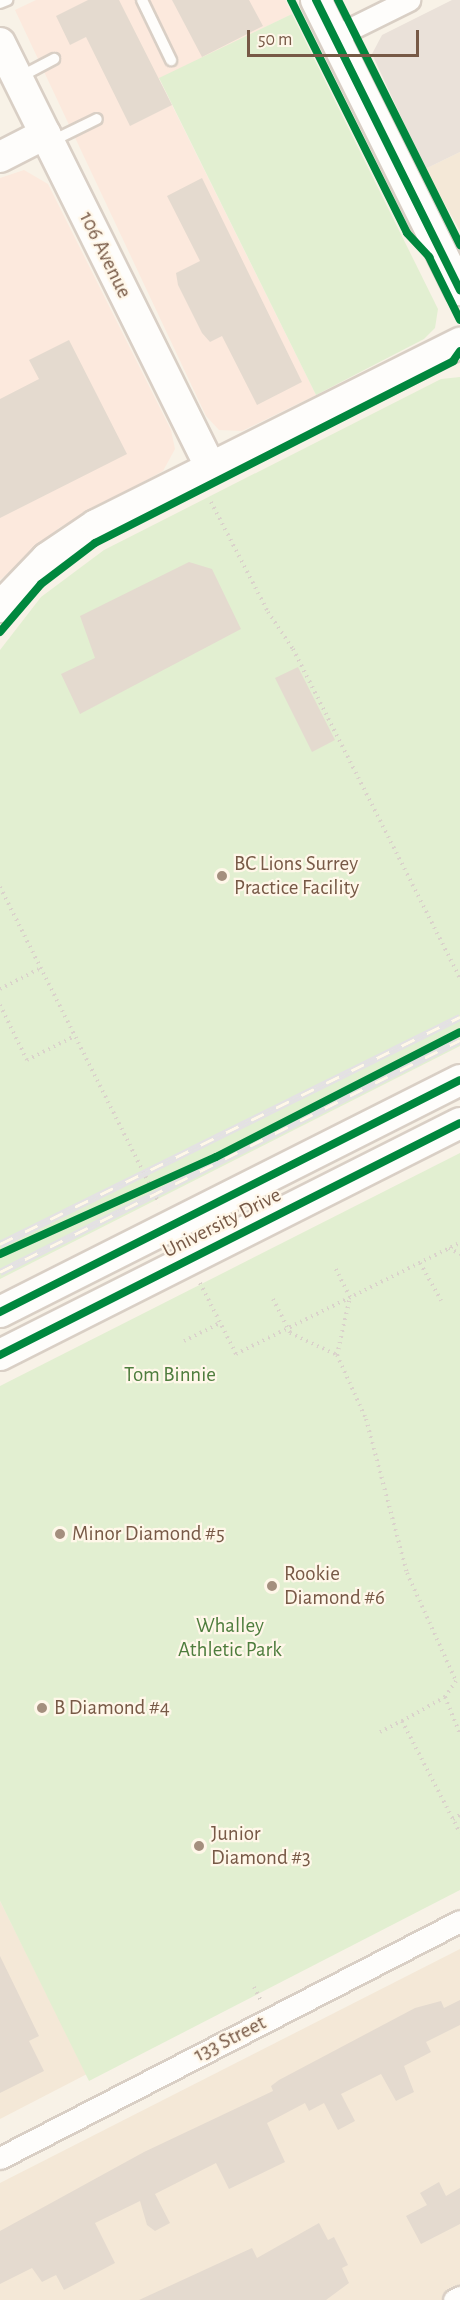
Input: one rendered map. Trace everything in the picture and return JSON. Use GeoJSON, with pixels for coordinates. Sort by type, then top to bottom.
{"type":"FeatureCollection","features":[{"type":"Feature","properties":{"kind":"street"},"geometry":{"type":"LineString","coordinates":[[316,0],[460,290]]}},
{"type":"Feature","properties":{"kind":"street"},"geometry":{"type":"LineString","coordinates":[[334,37],[409,0]]}},
{"type":"Feature","properties":{"kind":"street","name":"106 Avenue"},"geometry":{"type":"LineString","coordinates":[[0,42],[211,468]]}},
{"type":"Feature","properties":{"kind":"street"},"geometry":{"type":"LineString","coordinates":[[0,157],[47,138]]}},
{"type":"Feature","properties":{"kind":"street"},"geometry":{"type":"LineString","coordinates":[[0,607],[68,543],[211,468],[460,343]]}},
{"type":"Feature","properties":{"kind":"street","name":"University Drive"},"geometry":{"type":"LineString","coordinates":[[0,1312],[460,1080]]}},
{"type":"Feature","properties":{"kind":"street","name":"University Drive"},"geometry":{"type":"LineString","coordinates":[[0,1355],[460,1123]]}},
{"type":"Feature","properties":{"kind":"street","name":"133 Street"},"geometry":{"type":"LineString","coordinates":[[0,2158],[460,1921]]}},
{"type":"Feature","properties":{"kind":"street"},"geometry":{"type":"LineString","coordinates":[[454,2300],[460,2297]]}},
{"type":"Feature","properties":{"kind":"lane"},"geometry":{"type":"LineString","coordinates":[[0,3],[7,0]]}},
{"type":"Feature","properties":{"kind":"lane"},"geometry":{"type":"LineString","coordinates":[[142,0],[171,60]]}},
{"type":"Feature","properties":{"kind":"lane"},"geometry":{"type":"LineString","coordinates":[[18,78],[54,59]]}},
{"type":"Feature","properties":{"kind":"lane"},"geometry":{"type":"LineString","coordinates":[[47,138],[97,119]]}},
{"type":"Feature","properties":{"kind":"path"},"geometry":{"type":"LineString","coordinates":[[211,502],[268,612],[293,649],[460,978]]}},
{"type":"Feature","properties":{"kind":"path"},"geometry":{"type":"LineString","coordinates":[[0,887],[159,1204]]}},
{"type":"Feature","properties":{"kind":"path"},"geometry":{"type":"LineString","coordinates":[[0,989],[40,968]]}},
{"type":"Feature","properties":{"kind":"path"},"geometry":{"type":"LineString","coordinates":[[0,1005],[27,1060],[75,1036]]}},
{"type":"Feature","properties":{"kind":"path"},"geometry":{"type":"LineString","coordinates":[[141,1191],[162,1181]]}},
{"type":"Feature","properties":{"kind":"path"},"geometry":{"type":"LineString","coordinates":[[197,1276],[236,1354],[460,1243]]}},
{"type":"Feature","properties":{"kind":"path"},"geometry":{"type":"LineString","coordinates":[[449,1248],[460,1254]]}},
{"type":"Feature","properties":{"kind":"path"},"geometry":{"type":"LineString","coordinates":[[420,1263],[441,1300]]}},
{"type":"Feature","properties":{"kind":"path"},"geometry":{"type":"LineString","coordinates":[[335,1268],[350,1297],[338,1355],[366,1419],[407,1573],[456,1681],[445,1697],[380,1732]]}},
{"type":"Feature","properties":{"kind":"path"},"geometry":{"type":"LineString","coordinates":[[273,1299],[287,1328],[338,1355]]}},
{"type":"Feature","properties":{"kind":"path"},"geometry":{"type":"LineString","coordinates":[[184,1341],[220,1323]]}},
{"type":"Feature","properties":{"kind":"path"},"geometry":{"type":"LineString","coordinates":[[445,1697],[460,1734]]}},
{"type":"Feature","properties":{"kind":"path"},"geometry":{"type":"LineString","coordinates":[[402,1721],[460,1833]]}},
{"type":"Feature","properties":{"kind":"path"},"geometry":{"type":"LineString","coordinates":[[453,1819],[460,1815]]}},
{"type":"Feature","properties":{"kind":"path"},"geometry":{"type":"LineString","coordinates":[[254,1987],[264,2007]]}},
{"type":"Feature","properties":{"kind":"shaded area"},"geometry":{"type":"Polygon","coordinates":[[[36,0],[285,0],[292,14],[159,79],[316,395],[242,431],[219,430],[206,416],[15,10],[36,0]]]}},
{"type":"Feature","properties":{"kind":"shaded area"},"geometry":{"type":"Polygon","coordinates":[[[452,0],[460,0],[460,152],[425,169],[372,54],[382,35],[452,0]]]}},
{"type":"Feature","properties":{"kind":"shaded area"},"geometry":{"type":"Polygon","coordinates":[[[460,152],[460,231],[425,169],[460,152]]]}},
{"type":"Feature","properties":{"kind":"shaded area"},"geometry":{"type":"Polygon","coordinates":[[[24,170],[48,184],[171,430],[175,449],[163,471],[59,528],[0,580],[0,178],[24,170]]]}},
{"type":"Feature","properties":{"kind":"shaded area"},"geometry":{"type":"Polygon","coordinates":[[[0,1901],[87,2074],[0,2119],[0,1901]]]}},
{"type":"Feature","properties":{"kind":"shaded area"},"geometry":{"type":"Polygon","coordinates":[[[460,1949],[460,2300],[0,2300],[0,2183],[460,1949]]]}},
{"type":"Feature","properties":{"kind":"green space"},"geometry":{"type":"Polygon","coordinates":[[[292,14],[438,309],[435,328],[424,339],[316,395],[159,78],[292,14]]]}},
{"type":"Feature","properties":{"kind":"green space"},"geometry":{"type":"Polygon","coordinates":[[[460,377],[460,1046],[0,1279],[0,650],[41,597],[104,550],[441,379],[460,377]]]}},
{"type":"Feature","properties":{"kind":"green space","name":"Whalley Athletic Park"},"geometry":{"type":"Polygon","coordinates":[[[460,1153],[460,1890],[89,2081],[0,1901],[0,1386],[460,1153]]]}},
{"type":"Feature","properties":{"kind":"building"},"geometry":{"type":"Polygon","coordinates":[[[88,0],[119,0],[172,105],[130,126],[86,37],[70,45],[56,16],[88,0]]]}},
{"type":"Feature","properties":{"kind":"building"},"geometry":{"type":"Polygon","coordinates":[[[172,0],[249,0],[263,26],[202,57],[172,0]]]}},
{"type":"Feature","properties":{"kind":"building"},"geometry":{"type":"Polygon","coordinates":[[[202,178],[302,382],[257,405],[222,336],[210,342],[202,333],[178,285],[176,273],[200,261],[167,196],[202,178]]]}},
{"type":"Feature","properties":{"kind":"building"},"geometry":{"type":"Polygon","coordinates":[[[69,340],[127,454],[0,518],[0,399],[39,379],[29,360],[69,340]]]}},
{"type":"Feature","properties":{"kind":"building"},"geometry":{"type":"Polygon","coordinates":[[[189,562],[212,569],[241,629],[80,714],[61,674],[95,658],[80,616],[189,562]]]}},
{"type":"Feature","properties":{"kind":"building"},"geometry":{"type":"Polygon","coordinates":[[[298,667],[335,740],[312,752],[275,678],[298,667]]]}},
{"type":"Feature","properties":{"kind":"building"},"geometry":{"type":"Polygon","coordinates":[[[0,1956],[39,2036],[29,2041],[44,2071],[0,2093],[0,1956]]]}},
{"type":"Feature","properties":{"kind":"building"},"geometry":{"type":"Polygon","coordinates":[[[460,2000],[460,2025],[426,2042],[431,2052],[404,2066],[414,2092],[396,2101],[381,2074],[341,2094],[355,2121],[338,2130],[324,2103],[309,2111],[305,2103],[267,2123],[285,2162],[229,2189],[216,2163],[155,2194],[170,2223],[155,2231],[147,2225],[140,2201],[95,2223],[115,2263],[64,2290],[56,2275],[42,2282],[32,2268],[0,2284],[0,2231],[144,2152],[273,2091],[271,2086],[279,2080],[415,2008],[441,2001],[444,2008],[460,2000]]]}},
{"type":"Feature","properties":{"kind":"building"},"geometry":{"type":"Polygon","coordinates":[[[439,2182],[446,2196],[460,2188],[460,2224],[421,2244],[406,2216],[427,2205],[420,2193],[439,2182]]]}},
{"type":"Feature","properties":{"kind":"building"},"geometry":{"type":"Polygon","coordinates":[[[319,2223],[328,2240],[334,2237],[348,2265],[342,2268],[349,2283],[326,2300],[139,2300],[252,2248],[257,2258],[319,2223]]]}},
{"type":"Feature","properties":{"kind":"railway"},"geometry":{"type":"LineString","coordinates":[[0,1244],[460,1017]]}},
{"type":"Feature","properties":{"kind":"railway"},"geometry":{"type":"LineString","coordinates":[[0,1272],[460,1040]]}},
{"type":"Feature","properties":{"kind":"cycle path"},"geometry":{"type":"LineString","coordinates":[[291,0],[407,233],[429,257],[460,320]]}},
{"type":"Feature","properties":{"kind":"cycle path"},"geometry":{"type":"LineString","coordinates":[[316,0],[460,290]]}},
{"type":"Feature","properties":{"kind":"cycle path"},"geometry":{"type":"LineString","coordinates":[[338,0],[460,245]]}},
{"type":"Feature","properties":{"kind":"cycle path"},"geometry":{"type":"LineString","coordinates":[[0,632],[41,584],[95,543],[453,361],[460,351]]}},
{"type":"Feature","properties":{"kind":"cycle path"},"geometry":{"type":"LineString","coordinates":[[0,1254],[216,1157],[460,1032]]}},
{"type":"Feature","properties":{"kind":"cycle path"},"geometry":{"type":"LineString","coordinates":[[0,1312],[460,1080]]}},
{"type":"Feature","properties":{"kind":"cycle path"},"geometry":{"type":"LineString","coordinates":[[0,1355],[460,1123]]}},
{"type":"Feature","properties":{"kind":"place","name":"BC Lions Surrey Practice Facility"},"geometry":{"type":"Point","coordinates":[222,876]}},
{"type":"Feature","properties":{"kind":"place","name":"Minor Diamond #5"},"geometry":{"type":"Point","coordinates":[60,1534]}},
{"type":"Feature","properties":{"kind":"place","name":"Rookie Diamond #6"},"geometry":{"type":"Point","coordinates":[272,1586]}},
{"type":"Feature","properties":{"kind":"place","name":"B Diamond #4"},"geometry":{"type":"Point","coordinates":[42,1708]}},
{"type":"Feature","properties":{"kind":"place","name":"Junior Diamond #3"},"geometry":{"type":"Point","coordinates":[199,1846]}},
{"type":"Feature","properties":{"kind":"park label","name":"Tom Binnie"},"geometry":{"type":"Point","coordinates":[170,1375]}}]}
